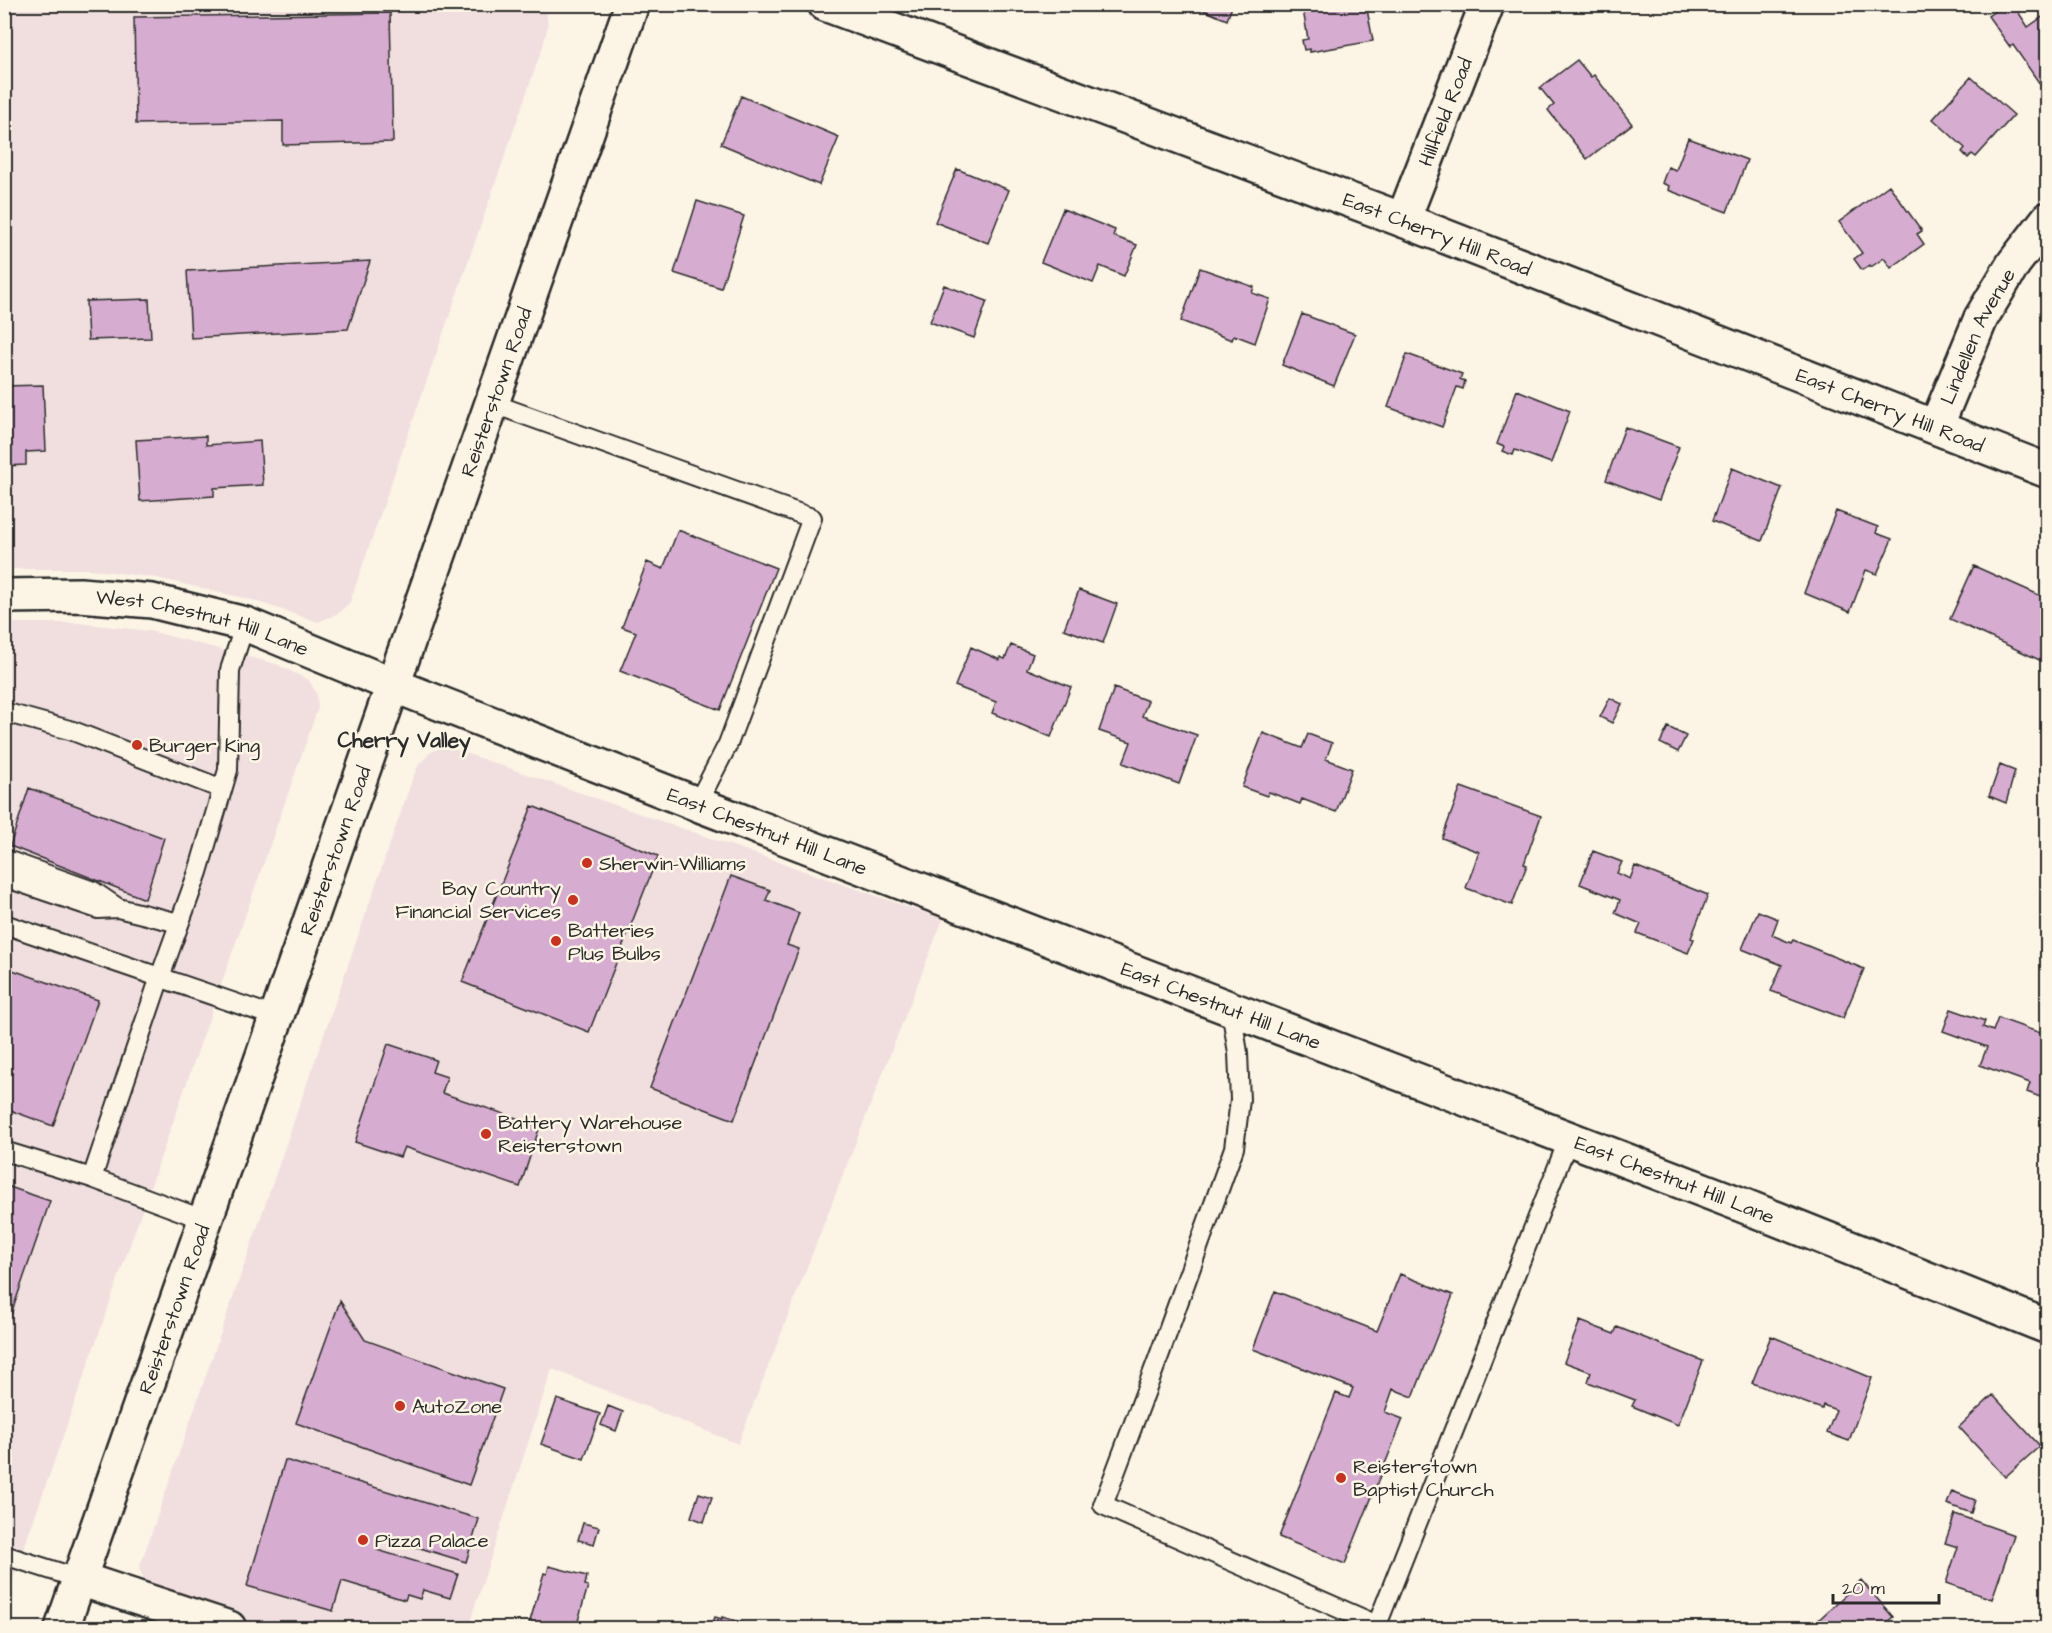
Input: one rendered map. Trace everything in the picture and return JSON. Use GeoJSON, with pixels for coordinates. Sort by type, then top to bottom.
{"type":"FeatureCollection","features":[{"type":"Feature","properties":{"kind":"main road","name":"Reisterstown Road"},"geometry":{"type":"LineString","coordinates":[[62,1629],[632,4]]}},
{"type":"Feature","properties":{"kind":"main road","name":"East Cherry Hill Road"},"geometry":{"type":"LineString","coordinates":[[825,4],[1403,220],[2048,471]]}},
{"type":"Feature","properties":{"kind":"main road","name":"Hillfield Road"},"geometry":{"type":"LineString","coordinates":[[1403,220],[1487,4]]}},
{"type":"Feature","properties":{"kind":"main road","name":"Lindellen Avenue"},"geometry":{"type":"LineString","coordinates":[[1936,427],[1980,318],[2014,263],[2048,219]]}},
{"type":"Feature","properties":{"kind":"main road","name":"West Chestnut Hill Lane"},"geometry":{"type":"LineString","coordinates":[[4,596],[80,595],[152,601],[245,624],[393,685]]}},
{"type":"Feature","properties":{"kind":"main road","name":"East Chestnut Hill Lane"},"geometry":{"type":"LineString","coordinates":[[393,685],[1569,1138],[2048,1327]]}},
{"type":"Feature","properties":{"kind":"main road"},"geometry":{"type":"LineString","coordinates":[[80,1579],[228,1629]]}},
{"type":"Feature","properties":{"kind":"lane"},"geometry":{"type":"LineString","coordinates":[[491,403],[812,518],[728,744],[697,804]]}},
{"type":"Feature","properties":{"kind":"lane"},"geometry":{"type":"LineString","coordinates":[[92,1178],[198,872],[228,770],[230,670],[245,624]]}},
{"type":"Feature","properties":{"kind":"lane"},"geometry":{"type":"LineString","coordinates":[[4,712],[73,731],[222,789]]}},
{"type":"Feature","properties":{"kind":"lane"},"geometry":{"type":"LineString","coordinates":[[4,859],[93,891],[118,908]]}},
{"type":"Feature","properties":{"kind":"lane"},"geometry":{"type":"LineString","coordinates":[[4,877],[98,909],[118,908],[179,923]]}},
{"type":"Feature","properties":{"kind":"lane"},"geometry":{"type":"LineString","coordinates":[[4,924],[276,1017]]}},
{"type":"Feature","properties":{"kind":"lane"},"geometry":{"type":"LineString","coordinates":[[1231,1009],[1238,1053],[1240,1100],[1233,1148],[1103,1505],[1377,1625],[1569,1138]]}},
{"type":"Feature","properties":{"kind":"lane"},"geometry":{"type":"LineString","coordinates":[[4,1151],[92,1178],[205,1220]]}},
{"type":"Feature","properties":{"kind":"lane"},"geometry":{"type":"LineString","coordinates":[[4,1555],[80,1579]]}},
{"type":"Feature","properties":{"kind":"shaded area"},"geometry":{"type":"Polygon","coordinates":[[[5,5],[546,5],[548,26],[543,46],[350,602],[339,613],[318,622],[252,600],[157,578],[89,569],[5,569],[5,5]]]}},
{"type":"Feature","properties":{"kind":"shaded area"},"geometry":{"type":"Polygon","coordinates":[[[5,623],[78,623],[150,631],[276,664],[309,680],[317,695],[318,708],[5,1602],[5,623]]]}},
{"type":"Feature","properties":{"kind":"shaded area"},"geometry":{"type":"Polygon","coordinates":[[[440,748],[454,749],[943,919],[738,1444],[552,1369],[468,1628],[253,1628],[230,1621],[148,1587],[139,1569],[413,777],[419,764],[431,752],[440,748]]]}},
{"type":"Feature","properties":{"kind":"building"},"geometry":{"type":"Polygon","coordinates":[[[1189,4],[1233,4],[1227,20],[1189,4]]]}},
{"type":"Feature","properties":{"kind":"building"},"geometry":{"type":"Polygon","coordinates":[[[1302,4],[1366,4],[1373,41],[1310,52],[1310,49],[1304,50],[1302,40],[1308,39],[1302,4]]]}},
{"type":"Feature","properties":{"kind":"building"},"geometry":{"type":"Polygon","coordinates":[[[2005,4],[2013,4],[2028,27],[2048,13],[2048,83],[2042,87],[2013,45],[2010,47],[1988,16],[2005,4]]]}},
{"type":"Feature","properties":{"kind":"building"},"geometry":{"type":"Polygon","coordinates":[[[390,13],[393,142],[283,145],[283,121],[136,124],[134,17],[390,13]]]}},
{"type":"Feature","properties":{"kind":"building"},"geometry":{"type":"Polygon","coordinates":[[[1577,60],[1591,77],[1594,75],[1632,124],[1587,159],[1548,110],[1554,105],[1540,88],[1577,60]]]}},
{"type":"Feature","properties":{"kind":"building"},"geometry":{"type":"Polygon","coordinates":[[[1971,77],[2014,115],[1976,157],[1972,154],[1968,158],[1962,152],[1965,148],[1933,119],[1971,77]]]}},
{"type":"Feature","properties":{"kind":"building"},"geometry":{"type":"Polygon","coordinates":[[[741,96],[839,137],[819,185],[721,144],[741,96]]]}},
{"type":"Feature","properties":{"kind":"building"},"geometry":{"type":"Polygon","coordinates":[[[1688,138],[1747,160],[1727,212],[1668,190],[1669,186],[1662,183],[1668,167],[1676,170],[1688,138]]]}},
{"type":"Feature","properties":{"kind":"building"},"geometry":{"type":"Polygon","coordinates":[[[957,169],[1009,190],[988,243],[935,222],[957,169]]]}},
{"type":"Feature","properties":{"kind":"building"},"geometry":{"type":"Polygon","coordinates":[[[1889,185],[1922,231],[1917,234],[1924,244],[1891,268],[1884,258],[1862,270],[1854,259],[1862,253],[1839,222],[1889,185]]]}},
{"type":"Feature","properties":{"kind":"building"},"geometry":{"type":"Polygon","coordinates":[[[697,201],[744,216],[721,288],[674,273],[697,201]]]}},
{"type":"Feature","properties":{"kind":"building"},"geometry":{"type":"Polygon","coordinates":[[[1063,209],[1115,230],[1113,236],[1137,245],[1124,276],[1100,266],[1093,283],[1041,262],[1063,209]]]}},
{"type":"Feature","properties":{"kind":"building"},"geometry":{"type":"Polygon","coordinates":[[[370,261],[348,329],[191,338],[187,271],[370,261]]]}},
{"type":"Feature","properties":{"kind":"building"},"geometry":{"type":"Polygon","coordinates":[[[1200,268],[1254,287],[1252,293],[1270,299],[1255,343],[1234,335],[1232,340],[1181,321],[1200,268]]]}},
{"type":"Feature","properties":{"kind":"building"},"geometry":{"type":"Polygon","coordinates":[[[944,285],[987,301],[974,338],[930,322],[944,285]]]}},
{"type":"Feature","properties":{"kind":"building"},"geometry":{"type":"Polygon","coordinates":[[[149,299],[151,338],[88,340],[86,301],[149,299]]]}},
{"type":"Feature","properties":{"kind":"building"},"geometry":{"type":"Polygon","coordinates":[[[1302,314],[1355,334],[1334,386],[1282,365],[1302,314]]]}},
{"type":"Feature","properties":{"kind":"building"},"geometry":{"type":"Polygon","coordinates":[[[1407,354],[1462,374],[1460,379],[1465,381],[1463,389],[1457,387],[1442,427],[1388,407],[1407,354]]]}},
{"type":"Feature","properties":{"kind":"building"},"geometry":{"type":"Polygon","coordinates":[[[43,385],[46,451],[26,452],[26,465],[4,466],[4,386],[43,385]]]}},
{"type":"Feature","properties":{"kind":"building"},"geometry":{"type":"Polygon","coordinates":[[[1517,390],[1570,411],[1551,463],[1515,450],[1513,455],[1502,451],[1504,447],[1497,444],[1517,390]]]}},
{"type":"Feature","properties":{"kind":"building"},"geometry":{"type":"Polygon","coordinates":[[[1625,427],[1679,447],[1659,500],[1606,480],[1625,427]]]}},
{"type":"Feature","properties":{"kind":"building"},"geometry":{"type":"Polygon","coordinates":[[[206,436],[206,445],[260,441],[263,485],[214,488],[214,496],[140,501],[136,440],[206,436]]]}},
{"type":"Feature","properties":{"kind":"building"},"geometry":{"type":"Polygon","coordinates":[[[1732,468],[1782,488],[1762,541],[1712,521],[1732,468]]]}},
{"type":"Feature","properties":{"kind":"building"},"geometry":{"type":"Polygon","coordinates":[[[1836,511],[1878,527],[1876,533],[1892,539],[1877,574],[1866,570],[1850,612],[1804,593],[1836,511]]]}},
{"type":"Feature","properties":{"kind":"building"},"geometry":{"type":"Polygon","coordinates":[[[678,530],[776,568],[720,710],[620,671],[636,632],[622,627],[647,562],[663,569],[678,530]]]}},
{"type":"Feature","properties":{"kind":"building"},"geometry":{"type":"Polygon","coordinates":[[[1974,566],[2048,599],[2048,653],[2044,662],[1950,619],[1974,566]]]}},
{"type":"Feature","properties":{"kind":"building"},"geometry":{"type":"Polygon","coordinates":[[[1079,590],[1117,604],[1103,643],[1064,629],[1079,590]]]}},
{"type":"Feature","properties":{"kind":"building"},"geometry":{"type":"Polygon","coordinates":[[[1011,645],[1033,654],[1027,669],[1071,687],[1051,737],[992,713],[996,702],[955,686],[971,647],[1000,660],[1000,657],[1005,659],[1011,645]]]}},
{"type":"Feature","properties":{"kind":"building"},"geometry":{"type":"Polygon","coordinates":[[[1114,688],[1148,701],[1142,716],[1197,735],[1179,784],[1123,763],[1131,742],[1099,731],[1114,688]]]}},
{"type":"Feature","properties":{"kind":"building"},"geometry":{"type":"Polygon","coordinates":[[[1610,698],[1622,704],[1612,723],[1600,717],[1610,698]]]}},
{"type":"Feature","properties":{"kind":"building"},"geometry":{"type":"Polygon","coordinates":[[[1668,727],[1686,736],[1678,752],[1660,743],[1668,727]]]}},
{"type":"Feature","properties":{"kind":"building"},"geometry":{"type":"Polygon","coordinates":[[[1263,733],[1302,748],[1308,734],[1332,743],[1326,759],[1352,769],[1336,812],[1302,799],[1300,804],[1269,792],[1267,796],[1242,787],[1263,733]]]}},
{"type":"Feature","properties":{"kind":"building"},"geometry":{"type":"Polygon","coordinates":[[[2000,765],[2015,771],[2006,803],[1989,796],[2000,765]]]}},
{"type":"Feature","properties":{"kind":"building"},"geometry":{"type":"Polygon","coordinates":[[[1461,787],[1541,816],[1524,864],[1527,865],[1512,905],[1466,888],[1479,852],[1442,838],[1461,787]]]}},
{"type":"Feature","properties":{"kind":"building"},"geometry":{"type":"Polygon","coordinates":[[[29,788],[164,838],[145,899],[10,846],[29,788]]]}},
{"type":"Feature","properties":{"kind":"building"},"geometry":{"type":"Polygon","coordinates":[[[532,806],[658,856],[589,1032],[462,982],[532,806]]]}},
{"type":"Feature","properties":{"kind":"building"},"geometry":{"type":"Polygon","coordinates":[[[1593,851],[1622,862],[1617,873],[1630,879],[1635,866],[1708,895],[1691,938],[1694,939],[1688,953],[1637,933],[1641,924],[1615,913],[1620,900],[1580,884],[1593,851]]]}},
{"type":"Feature","properties":{"kind":"building"},"geometry":{"type":"Polygon","coordinates":[[[731,876],[770,890],[766,900],[799,913],[787,945],[799,949],[734,1120],[650,1088],[731,876]]]}},
{"type":"Feature","properties":{"kind":"building"},"geometry":{"type":"Polygon","coordinates":[[[1758,911],[1778,919],[1772,935],[1791,943],[1793,940],[1864,969],[1843,1018],[1771,991],[1782,965],[1742,949],[1758,911]]]}},
{"type":"Feature","properties":{"kind":"building"},"geometry":{"type":"Polygon","coordinates":[[[4,967],[98,1000],[53,1126],[4,1108],[4,967]]]}},
{"type":"Feature","properties":{"kind":"building"},"geometry":{"type":"Polygon","coordinates":[[[1951,1009],[1985,1021],[1983,1027],[1993,1031],[1998,1018],[2046,1035],[2048,1030],[2048,1100],[2027,1092],[2030,1083],[1980,1065],[1987,1047],[1943,1031],[1951,1009]]]}},
{"type":"Feature","properties":{"kind":"building"},"geometry":{"type":"Polygon","coordinates":[[[388,1044],[436,1060],[432,1072],[447,1077],[442,1093],[540,1126],[520,1187],[404,1147],[400,1157],[355,1142],[388,1044]]]}},
{"type":"Feature","properties":{"kind":"building"},"geometry":{"type":"Polygon","coordinates":[[[4,1185],[50,1201],[8,1323],[4,1321],[4,1185]]]}},
{"type":"Feature","properties":{"kind":"building","name":"Reisterstown Baptist Church"},"geometry":{"type":"Polygon","coordinates":[[[1400,1274],[1453,1295],[1413,1397],[1393,1389],[1385,1412],[1403,1419],[1345,1564],[1279,1537],[1336,1393],[1349,1398],[1353,1388],[1253,1349],[1275,1291],[1377,1331],[1400,1274]]]}},
{"type":"Feature","properties":{"kind":"building","name":"AutoZone"},"geometry":{"type":"Polygon","coordinates":[[[340,1301],[365,1340],[503,1389],[469,1485],[296,1423],[340,1301]]]}},
{"type":"Feature","properties":{"kind":"building"},"geometry":{"type":"Polygon","coordinates":[[[1580,1321],[1614,1334],[1617,1327],[1703,1361],[1678,1425],[1632,1406],[1635,1400],[1588,1382],[1591,1372],[1564,1362],[1580,1321]]]}},
{"type":"Feature","properties":{"kind":"building"},"geometry":{"type":"Polygon","coordinates":[[[1771,1336],[1872,1378],[1849,1441],[1827,1433],[1836,1410],[1823,1405],[1822,1409],[1752,1383],[1771,1336]]]}},
{"type":"Feature","properties":{"kind":"building"},"geometry":{"type":"Polygon","coordinates":[[[1993,1395],[2040,1446],[2005,1477],[1959,1427],[1993,1395]]]}},
{"type":"Feature","properties":{"kind":"building"},"geometry":{"type":"Polygon","coordinates":[[[557,1399],[600,1414],[584,1459],[541,1444],[557,1399]]]}},
{"type":"Feature","properties":{"kind":"building"},"geometry":{"type":"Polygon","coordinates":[[[608,1406],[623,1412],[616,1431],[601,1425],[608,1406]]]}},
{"type":"Feature","properties":{"kind":"building"},"geometry":{"type":"Polygon","coordinates":[[[285,1460],[479,1519],[466,1562],[381,1536],[377,1550],[458,1574],[450,1598],[423,1590],[420,1599],[407,1595],[405,1600],[342,1581],[333,1611],[247,1586],[285,1460]]]}},
{"type":"Feature","properties":{"kind":"building"},"geometry":{"type":"Polygon","coordinates":[[[1952,1491],[1975,1500],[1971,1513],[1947,1504],[1952,1491]]]}},
{"type":"Feature","properties":{"kind":"building"},"geometry":{"type":"Polygon","coordinates":[[[699,1493],[712,1497],[704,1522],[691,1517],[699,1493]]]}},
{"type":"Feature","properties":{"kind":"building"},"geometry":{"type":"Polygon","coordinates":[[[1955,1514],[2014,1535],[1992,1599],[1946,1583],[1958,1547],[1945,1543],[1955,1514]]]}},
{"type":"Feature","properties":{"kind":"building"},"geometry":{"type":"Polygon","coordinates":[[[583,1523],[599,1527],[594,1544],[578,1540],[583,1523]]]}},
{"type":"Feature","properties":{"kind":"building"},"geometry":{"type":"Polygon","coordinates":[[[549,1566],[587,1576],[585,1585],[588,1586],[576,1628],[528,1628],[544,1573],[547,1574],[549,1566]]]}},
{"type":"Feature","properties":{"kind":"building"},"geometry":{"type":"Polygon","coordinates":[[[1861,1580],[1893,1617],[1880,1628],[1810,1628],[1861,1580]]]}},
{"type":"Feature","properties":{"kind":"building"},"geometry":{"type":"Polygon","coordinates":[[[715,1617],[747,1624],[754,1628],[711,1628],[715,1617]]]}},
{"type":"Feature","properties":{"kind":"building"},"geometry":{"type":"Polygon","coordinates":[[[1240,1622],[1257,1628],[1238,1628],[1240,1622]]]}},
{"type":"Feature","properties":{"kind":"place","name":"Burger King"},"geometry":{"type":"Point","coordinates":[137,745]}},
{"type":"Feature","properties":{"kind":"place","name":"Sherwin-Williams"},"geometry":{"type":"Point","coordinates":[587,863]}},
{"type":"Feature","properties":{"kind":"place","name":"Bay Country Financial Services"},"geometry":{"type":"Point","coordinates":[573,900]}},
{"type":"Feature","properties":{"kind":"place","name":"Batteries Plus Bulbs"},"geometry":{"type":"Point","coordinates":[556,941]}},
{"type":"Feature","properties":{"kind":"place","name":"Battery Warehouse Reisterstown"},"geometry":{"type":"Point","coordinates":[486,1134]}},
{"type":"Feature","properties":{"kind":"place","name":"AutoZone"},"geometry":{"type":"Point","coordinates":[400,1406]}},
{"type":"Feature","properties":{"kind":"place","name":"Reisterstown Baptist Church"},"geometry":{"type":"Point","coordinates":[1341,1478]}},
{"type":"Feature","properties":{"kind":"place","name":"Pizza Palace"},"geometry":{"type":"Point","coordinates":[363,1540]}},
{"type":"Feature","properties":{"kind":"district","name":"Cherry Valley"},"geometry":{"type":"Point","coordinates":[404,740]}}]}
